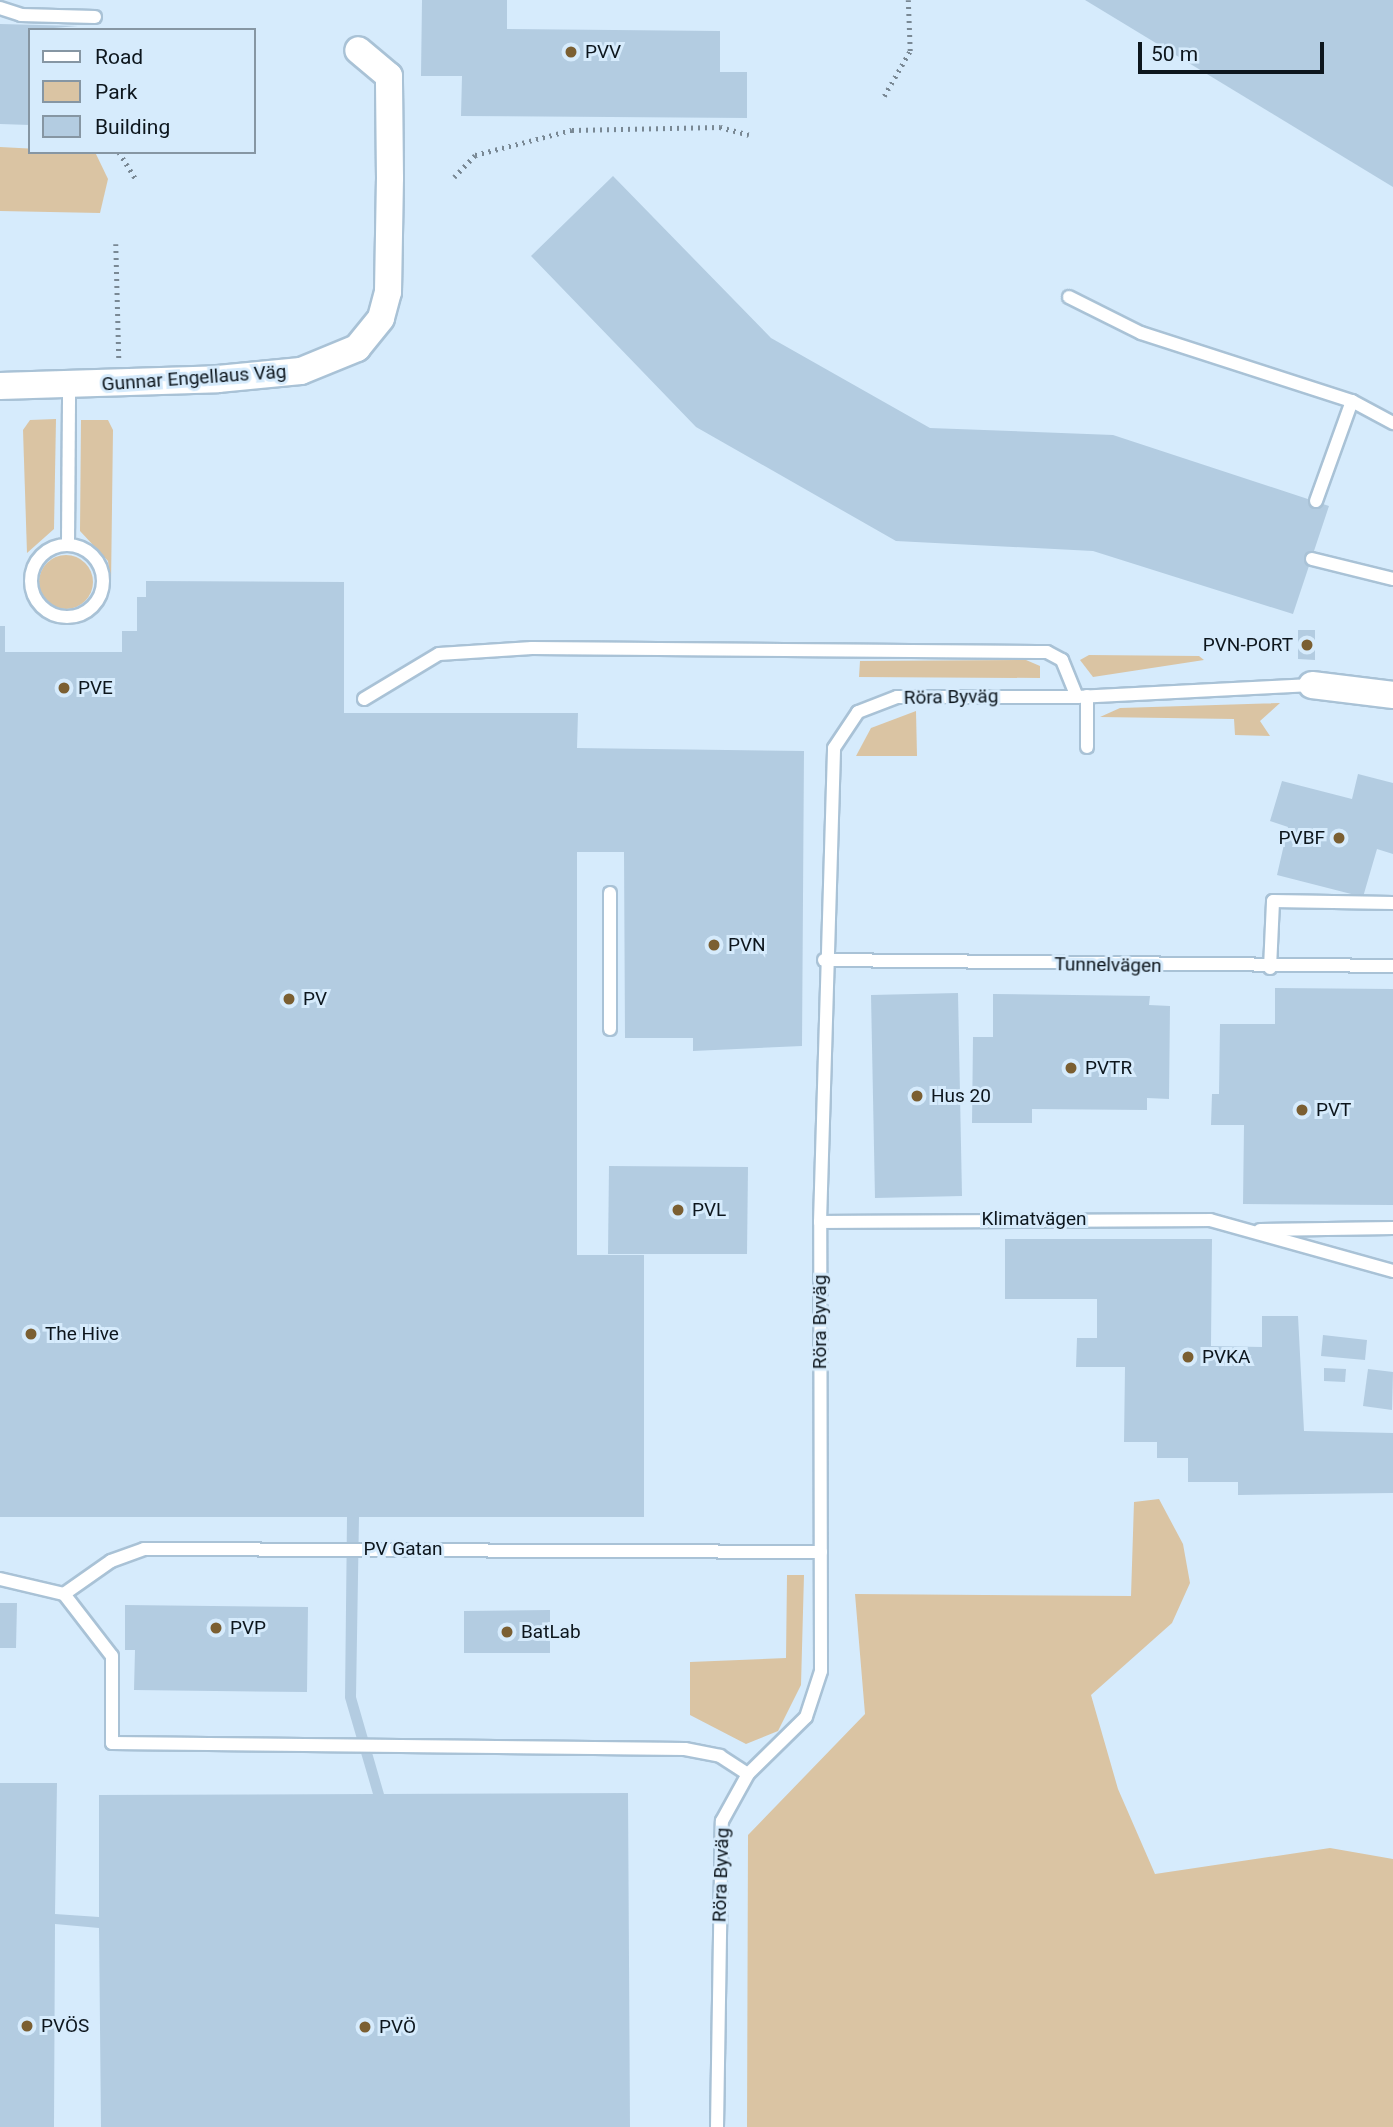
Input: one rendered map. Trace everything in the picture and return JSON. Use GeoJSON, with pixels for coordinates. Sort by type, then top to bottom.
{"type":"FeatureCollection","features":[{"type":"Feature","properties":{"kind":"street","name":"Gunnar Engellaus Väg"},"geometry":{"type":"LineString","coordinates":[[0,386],[120,386],[300,371],[357,348],[373,332],[388,292],[389,76],[358,50]]}},
{"type":"Feature","properties":{"kind":"street"},"geometry":{"type":"LineString","coordinates":[[1312,685],[1393,695]]}},
{"type":"Feature","properties":{"kind":"lane"},"geometry":{"type":"LineString","coordinates":[[0,8],[21,15],[95,18]]}},
{"type":"Feature","properties":{"kind":"lane"},"geometry":{"type":"LineString","coordinates":[[1069,297],[1185,349],[1352,401],[1393,424]]}},
{"type":"Feature","properties":{"kind":"lane"},"geometry":{"type":"LineString","coordinates":[[68,544],[69,386]]}},
{"type":"Feature","properties":{"kind":"lane"},"geometry":{"type":"LineString","coordinates":[[1316,501],[1352,401]]}},
{"type":"Feature","properties":{"kind":"lane"},"geometry":{"type":"LineString","coordinates":[[68,544],[90,552],[103,584],[94,606],[61,617],[40,605],[31,583],[45,552],[68,544]]}},
{"type":"Feature","properties":{"kind":"lane"},"geometry":{"type":"LineString","coordinates":[[1312,559],[1393,579]]}},
{"type":"Feature","properties":{"kind":"lane"},"geometry":{"type":"LineString","coordinates":[[365,699],[439,654],[786,646],[1047,652],[1062,660],[1082,696],[1087,747]]}},
{"type":"Feature","properties":{"kind":"lane","name":"Röra Byväg"},"geometry":{"type":"LineString","coordinates":[[717,2127],[719,1845],[730,1800],[748,1774],[806,1717],[817,1693],[821,1552],[820,1222],[824,960],[829,779],[834,748],[858,712],[897,697],[1082,696],[1312,685]]}},
{"type":"Feature","properties":{"kind":"lane"},"geometry":{"type":"LineString","coordinates":[[610,893],[610,1030]]}},
{"type":"Feature","properties":{"kind":"lane"},"geometry":{"type":"LineString","coordinates":[[1270,968],[1273,901],[1393,903]]}},
{"type":"Feature","properties":{"kind":"lane","name":"Tunnelvägen"},"geometry":{"type":"LineString","coordinates":[[824,960],[1270,968],[1393,966]]}},
{"type":"Feature","properties":{"kind":"lane","name":"Klimatvägen"},"geometry":{"type":"LineString","coordinates":[[820,1222],[1210,1220],[1393,1271]]}},
{"type":"Feature","properties":{"kind":"lane","name":"Klimatvägen"},"geometry":{"type":"LineString","coordinates":[[1248,1230],[1393,1228]]}},
{"type":"Feature","properties":{"kind":"lane","name":"PV Gatan"},"geometry":{"type":"LineString","coordinates":[[64,1594],[111,1561],[144,1549],[821,1552]]}},
{"type":"Feature","properties":{"kind":"lane"},"geometry":{"type":"LineString","coordinates":[[0,1579],[64,1594],[112,1656],[112,1743],[685,1749],[720,1756],[748,1774]]}},
{"type":"Feature","properties":{"kind":"path"},"geometry":{"type":"LineString","coordinates":[[884,96],[910,51],[908,0]]}},
{"type":"Feature","properties":{"kind":"path"},"geometry":{"type":"LineString","coordinates":[[454,177],[475,155],[572,130],[720,127],[749,135]]}},
{"type":"Feature","properties":{"kind":"path"},"geometry":{"type":"LineString","coordinates":[[120,154],[136,180]]}},
{"type":"Feature","properties":{"kind":"path"},"geometry":{"type":"LineString","coordinates":[[116,244],[120,386]]}},
{"type":"Feature","properties":{"kind":"green space"},"geometry":{"type":"Polygon","coordinates":[[[0,147],[28,148],[28,154],[96,154],[108,179],[100,213],[0,211],[0,147]]]}},
{"type":"Feature","properties":{"kind":"green space"},"geometry":{"type":"Polygon","coordinates":[[[56,419],[54,529],[27,553],[23,430],[30,420],[56,419]]]}},
{"type":"Feature","properties":{"kind":"green space"},"geometry":{"type":"Polygon","coordinates":[[[81,420],[108,420],[113,430],[111,585],[108,561],[80,531],[81,420]]]}},
{"type":"Feature","properties":{"kind":"green space"},"geometry":{"type":"Polygon","coordinates":[[[66,555],[85,563],[93,582],[85,601],[66,609],[47,601],[39,582],[47,563],[66,555]]]}},
{"type":"Feature","properties":{"kind":"green space"},"geometry":{"type":"Polygon","coordinates":[[[1089,655],[1199,656],[1204,660],[1093,677],[1080,660],[1089,655]]]}},
{"type":"Feature","properties":{"kind":"green space"},"geometry":{"type":"Polygon","coordinates":[[[1026,660],[1040,666],[1040,678],[859,677],[860,661],[1026,660]]]}},
{"type":"Feature","properties":{"kind":"green space"},"geometry":{"type":"Polygon","coordinates":[[[1280,703],[1260,721],[1270,736],[1235,735],[1234,719],[1100,717],[1120,708],[1280,703]]]}},
{"type":"Feature","properties":{"kind":"green space"},"geometry":{"type":"Polygon","coordinates":[[[916,711],[917,756],[856,756],[871,728],[916,711]]]}},
{"type":"Feature","properties":{"kind":"green space"},"geometry":{"type":"Polygon","coordinates":[[[1159,1499],[1183,1544],[1190,1583],[1172,1623],[1091,1695],[1118,1789],[1155,1874],[1330,1848],[1393,1859],[1393,2127],[747,2127],[748,1835],[865,1714],[855,1594],[1131,1596],[1134,1502],[1159,1499]]]}},
{"type":"Feature","properties":{"kind":"green space"},"geometry":{"type":"Polygon","coordinates":[[[787,1575],[804,1575],[801,1685],[778,1731],[746,1744],[690,1715],[690,1662],[786,1658],[787,1575]]]}},
{"type":"Feature","properties":{"kind":"building","name":"PVV"},"geometry":{"type":"Polygon","coordinates":[[[422,0],[507,0],[507,29],[720,31],[720,72],[747,72],[747,118],[461,116],[462,76],[421,76],[422,0]]]}},
{"type":"Feature","properties":{"kind":"building"},"geometry":{"type":"Polygon","coordinates":[[[1085,0],[1393,0],[1393,187],[1085,0]]]}},
{"type":"Feature","properties":{"kind":"building"},"geometry":{"type":"Polygon","coordinates":[[[0,24],[78,26],[28,28],[28,125],[0,124],[0,24]]]}},
{"type":"Feature","properties":{"kind":"building"},"geometry":{"type":"Polygon","coordinates":[[[613,176],[771,338],[930,428],[1113,435],[1329,506],[1293,614],[1093,551],[896,541],[696,427],[531,256],[613,176]]]}},
{"type":"Feature","properties":{"kind":"building","name":"PV"},"geometry":{"type":"Polygon","coordinates":[[[146,581],[344,582],[344,713],[578,713],[577,748],[804,751],[802,1046],[693,1051],[693,1038],[625,1038],[624,852],[577,852],[577,1255],[644,1255],[644,1517],[359,1517],[356,1697],[384,1794],[628,1793],[630,2127],[101,2127],[99,1928],[55,1924],[54,2127],[0,2127],[0,1783],[57,1783],[55,1914],[99,1917],[99,1795],[373,1794],[345,1698],[347,1517],[0,1517],[0,626],[5,626],[5,652],[122,652],[122,631],[137,631],[137,597],[146,597],[146,581]]]}},
{"type":"Feature","properties":{"kind":"building","name":"PVN-PORT"},"geometry":{"type":"Polygon","coordinates":[[[1298,630],[1315,630],[1315,660],[1298,659],[1298,630]]]}},
{"type":"Feature","properties":{"kind":"building","name":"PVBF"},"geometry":{"type":"Polygon","coordinates":[[[1358,774],[1393,783],[1393,854],[1377,849],[1363,897],[1277,875],[1288,827],[1270,821],[1282,781],[1352,799],[1358,774]]]}},
{"type":"Feature","properties":{"kind":"building","name":"PVT"},"geometry":{"type":"Polygon","coordinates":[[[1275,988],[1393,989],[1393,1205],[1243,1204],[1244,1125],[1211,1125],[1212,1094],[1219,1094],[1220,1024],[1275,1024],[1275,988]]]}},
{"type":"Feature","properties":{"kind":"building","name":"Hus 20"},"geometry":{"type":"Polygon","coordinates":[[[958,993],[962,1196],[875,1198],[871,995],[958,993]]]}},
{"type":"Feature","properties":{"kind":"building","name":"PVTR"},"geometry":{"type":"Polygon","coordinates":[[[993,994],[1150,996],[1149,1005],[1170,1006],[1169,1099],[1147,1098],[1147,1110],[1032,1109],[1032,1123],[972,1123],[973,1037],[993,1037],[993,994]]]}},
{"type":"Feature","properties":{"kind":"building","name":"PVL"},"geometry":{"type":"Polygon","coordinates":[[[609,1166],[748,1167],[747,1254],[608,1254],[609,1166]]]}},
{"type":"Feature","properties":{"kind":"building","name":"PVKA"},"geometry":{"type":"Polygon","coordinates":[[[1005,1239],[1212,1239],[1211,1346],[1262,1347],[1262,1316],[1298,1316],[1304,1431],[1393,1433],[1393,1493],[1238,1495],[1238,1482],[1188,1482],[1188,1458],[1157,1458],[1157,1442],[1124,1442],[1125,1367],[1076,1367],[1077,1338],[1097,1338],[1097,1299],[1005,1299],[1005,1239]]]}},
{"type":"Feature","properties":{"kind":"building"},"geometry":{"type":"Polygon","coordinates":[[[1323,1335],[1367,1340],[1365,1360],[1321,1356],[1323,1335]]]}},
{"type":"Feature","properties":{"kind":"building"},"geometry":{"type":"Polygon","coordinates":[[[1324,1368],[1346,1369],[1345,1382],[1324,1381],[1324,1368]]]}},
{"type":"Feature","properties":{"kind":"building"},"geometry":{"type":"Polygon","coordinates":[[[1368,1369],[1393,1372],[1392,1410],[1363,1406],[1368,1369]]]}},
{"type":"Feature","properties":{"kind":"building"},"geometry":{"type":"Polygon","coordinates":[[[0,1603],[17,1603],[16,1648],[0,1648],[0,1603]]]}},
{"type":"Feature","properties":{"kind":"building","name":"PVP"},"geometry":{"type":"Polygon","coordinates":[[[125,1605],[308,1607],[307,1692],[134,1690],[135,1650],[125,1650],[125,1605]]]}},
{"type":"Feature","properties":{"kind":"building","name":"BatLab"},"geometry":{"type":"Polygon","coordinates":[[[550,1610],[550,1653],[464,1653],[464,1611],[550,1610]]]}},
{"type":"Feature","properties":{"kind":"place","name":"PVV"},"geometry":{"type":"Point","coordinates":[571,52]}},
{"type":"Feature","properties":{"kind":"place","name":"PVN-PORT"},"geometry":{"type":"Point","coordinates":[1307,645]}},
{"type":"Feature","properties":{"kind":"place","name":"PVE"},"geometry":{"type":"Point","coordinates":[64,688]}},
{"type":"Feature","properties":{"kind":"place","name":"PVBF"},"geometry":{"type":"Point","coordinates":[1339,838]}},
{"type":"Feature","properties":{"kind":"place","name":"PVN"},"geometry":{"type":"Point","coordinates":[714,945]}},
{"type":"Feature","properties":{"kind":"place","name":"PV"},"geometry":{"type":"Point","coordinates":[289,999]}},
{"type":"Feature","properties":{"kind":"place","name":"PVTR"},"geometry":{"type":"Point","coordinates":[1071,1068]}},
{"type":"Feature","properties":{"kind":"place","name":"Hus 20"},"geometry":{"type":"Point","coordinates":[917,1096]}},
{"type":"Feature","properties":{"kind":"place","name":"PVT"},"geometry":{"type":"Point","coordinates":[1302,1110]}},
{"type":"Feature","properties":{"kind":"place","name":"PVL"},"geometry":{"type":"Point","coordinates":[678,1210]}},
{"type":"Feature","properties":{"kind":"place","name":"The Hive"},"geometry":{"type":"Point","coordinates":[31,1334]}},
{"type":"Feature","properties":{"kind":"place","name":"PVKA"},"geometry":{"type":"Point","coordinates":[1188,1357]}},
{"type":"Feature","properties":{"kind":"place","name":"PVP"},"geometry":{"type":"Point","coordinates":[216,1628]}},
{"type":"Feature","properties":{"kind":"place","name":"BatLab"},"geometry":{"type":"Point","coordinates":[507,1632]}},
{"type":"Feature","properties":{"kind":"place","name":"PVÖS"},"geometry":{"type":"Point","coordinates":[27,2026]}},
{"type":"Feature","properties":{"kind":"place","name":"PVÖ"},"geometry":{"type":"Point","coordinates":[365,2027]}}]}
